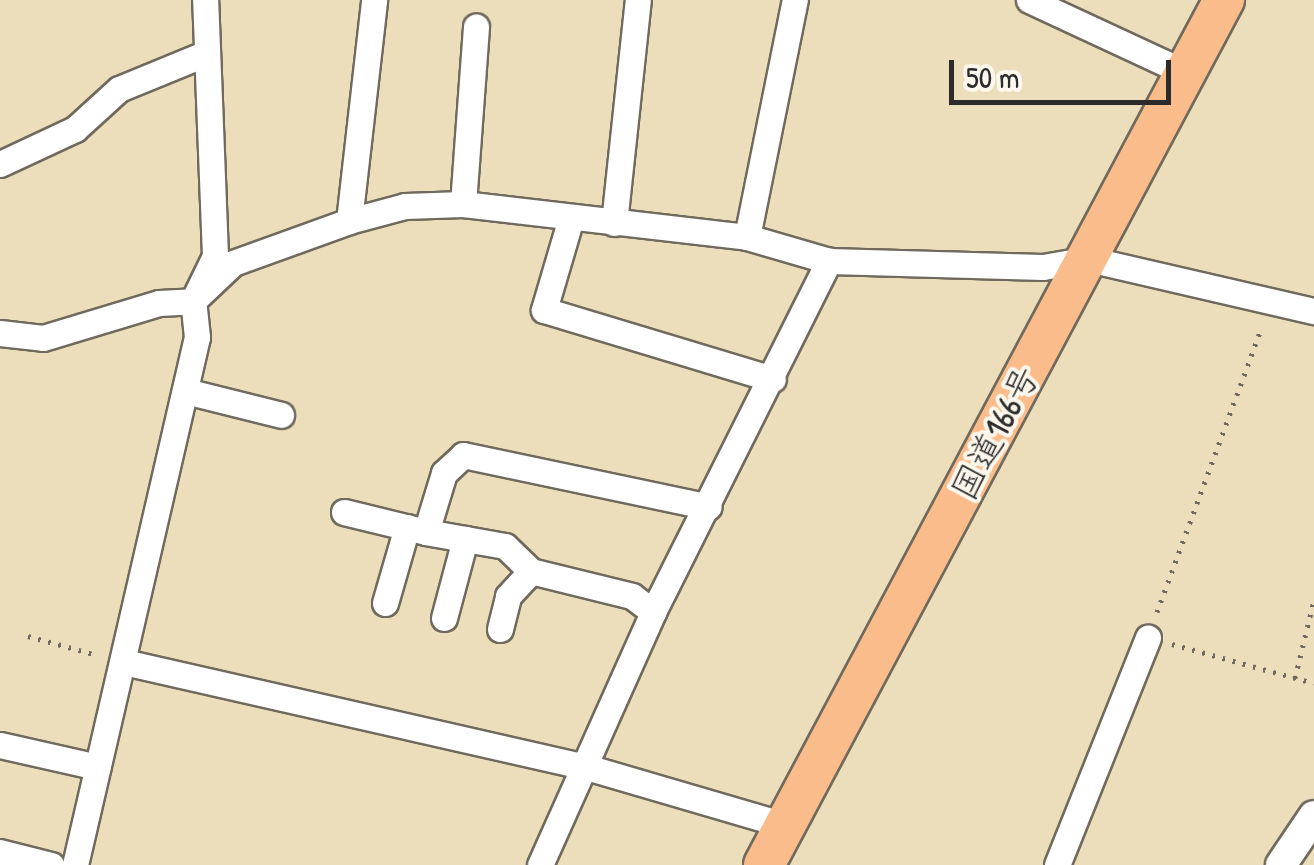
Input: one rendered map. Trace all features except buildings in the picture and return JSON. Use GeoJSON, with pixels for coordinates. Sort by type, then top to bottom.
{"type":"FeatureCollection","features":[{"type":"Feature","properties":{"kind":"highway","name":"国道166号"},"geometry":{"type":"LineString","coordinates":[[764,865],[1224,0]]}},
{"type":"Feature","properties":{"kind":"street"},"geometry":{"type":"LineString","coordinates":[[75,865],[197,337],[194,300],[215,256],[202,55],[205,0]]}},
{"type":"Feature","properties":{"kind":"street"},"geometry":{"type":"LineString","coordinates":[[349,221],[374,0]]}},
{"type":"Feature","properties":{"kind":"street"},"geometry":{"type":"LineString","coordinates":[[614,223],[638,0]]}},
{"type":"Feature","properties":{"kind":"street"},"geometry":{"type":"LineString","coordinates":[[747,237],[796,0]]}},
{"type":"Feature","properties":{"kind":"street"},"geometry":{"type":"LineString","coordinates":[[1029,0],[1186,73]]}},
{"type":"Feature","properties":{"kind":"street"},"geometry":{"type":"LineString","coordinates":[[463,204],[476,26]]}},
{"type":"Feature","properties":{"kind":"street"},"geometry":{"type":"LineString","coordinates":[[0,164],[76,129],[119,89],[202,55]]}},
{"type":"Feature","properties":{"kind":"street"},"geometry":{"type":"LineString","coordinates":[[0,333],[43,338],[159,303],[194,300],[233,263],[349,221],[405,206],[463,204],[747,237],[829,260],[1043,267],[1088,260],[1314,311]]}},
{"type":"Feature","properties":{"kind":"street"},"geometry":{"type":"LineString","coordinates":[[572,218],[544,310],[773,379]]}},
{"type":"Feature","properties":{"kind":"street"},"geometry":{"type":"LineString","coordinates":[[540,865],[653,612],[773,379],[829,260]]}},
{"type":"Feature","properties":{"kind":"street"},"geometry":{"type":"LineString","coordinates":[[184,391],[281,415]]}},
{"type":"Feature","properties":{"kind":"street"},"geometry":{"type":"LineString","coordinates":[[385,603],[444,473],[463,455],[709,507]]}},
{"type":"Feature","properties":{"kind":"street"},"geometry":{"type":"LineString","coordinates":[[344,512],[505,546],[531,570],[632,596],[653,612]]}},
{"type":"Feature","properties":{"kind":"street"},"geometry":{"type":"LineString","coordinates":[[444,618],[465,538]]}},
{"type":"Feature","properties":{"kind":"street"},"geometry":{"type":"LineString","coordinates":[[500,629],[508,596],[531,570]]}},
{"type":"Feature","properties":{"kind":"street"},"geometry":{"type":"LineString","coordinates":[[1057,865],[1148,637]]}},
{"type":"Feature","properties":{"kind":"street"},"geometry":{"type":"LineString","coordinates":[[124,662],[584,766],[785,824]]}},
{"type":"Feature","properties":{"kind":"street"},"geometry":{"type":"LineString","coordinates":[[0,745],[98,766]]}},
{"type":"Feature","properties":{"kind":"street"},"geometry":{"type":"LineString","coordinates":[[1281,865],[1314,816]]}},
{"type":"Feature","properties":{"kind":"street"},"geometry":{"type":"LineString","coordinates":[[0,852],[52,865]]}},
{"type":"Feature","properties":{"kind":"path"},"geometry":{"type":"LineString","coordinates":[[1271,301],[1148,637],[1314,683]]}},
{"type":"Feature","properties":{"kind":"path"},"geometry":{"type":"LineString","coordinates":[[1295,678],[1314,600]]}},
{"type":"Feature","properties":{"kind":"path"},"geometry":{"type":"LineString","coordinates":[[28,636],[124,662]]}}]}
